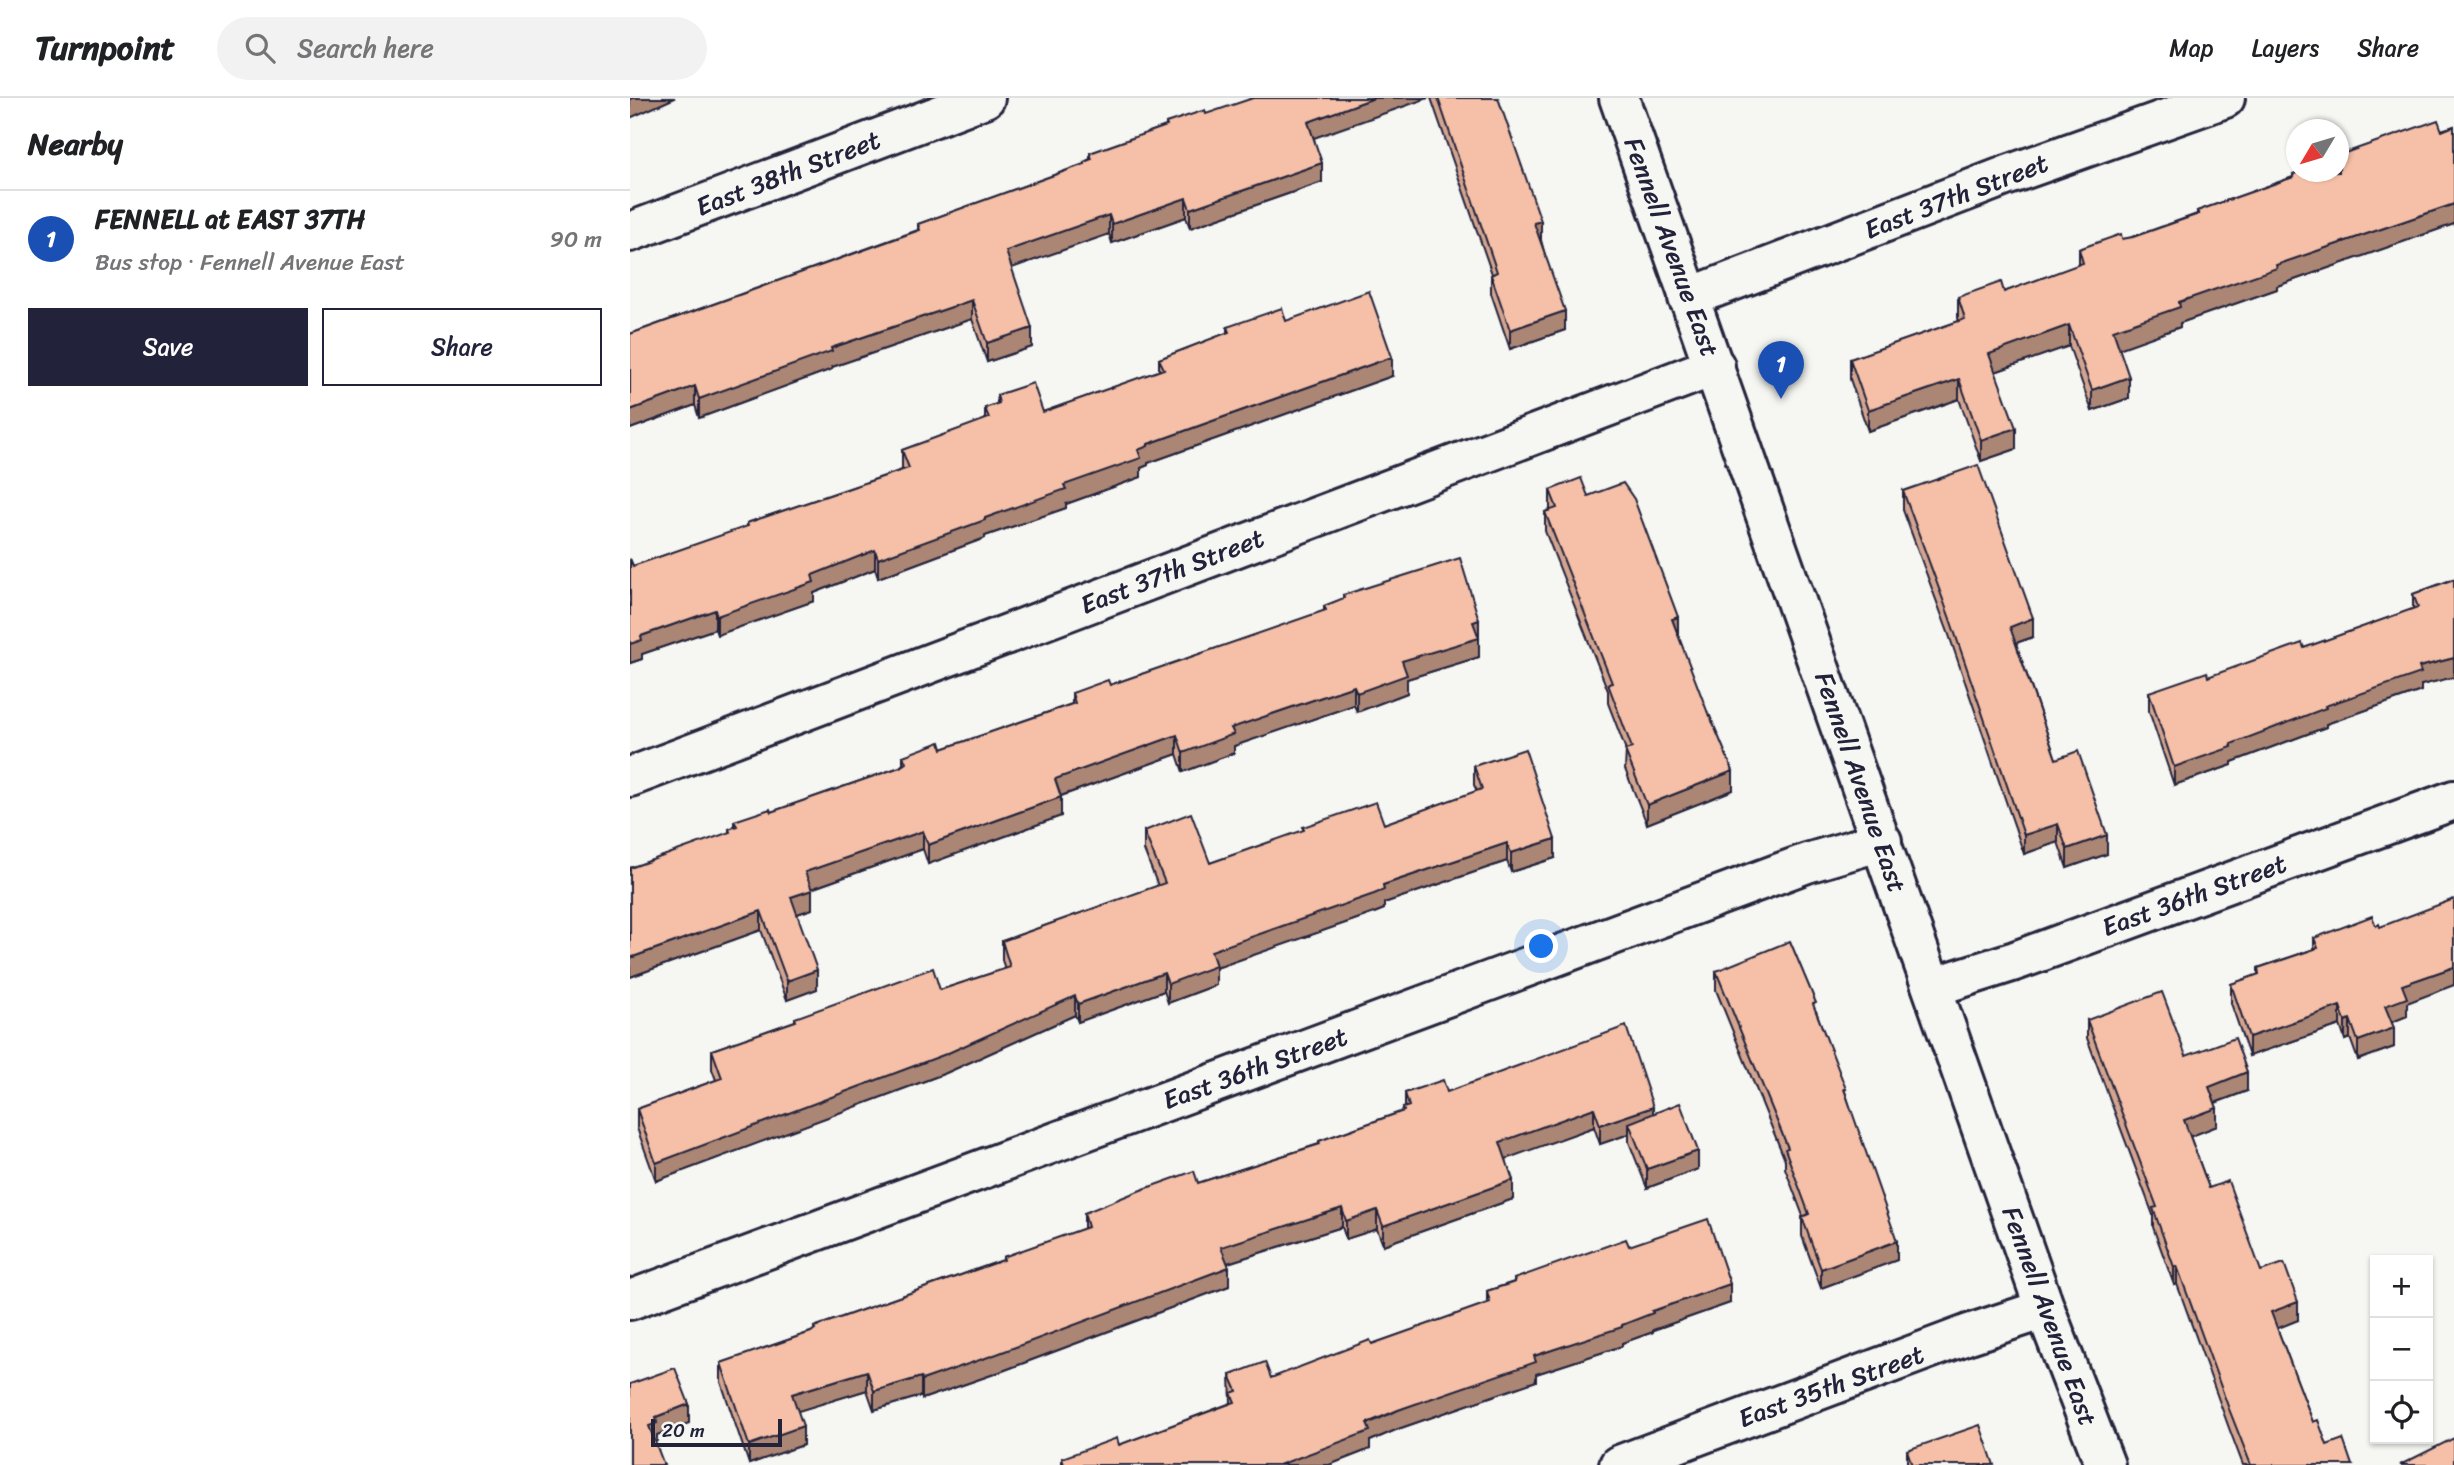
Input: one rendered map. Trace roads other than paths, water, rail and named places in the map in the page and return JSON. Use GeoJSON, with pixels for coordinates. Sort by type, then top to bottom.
{"type":"FeatureCollection","features":[{"type":"Feature","properties":{"kind":"street","name":"East 38th Street"},"geometry":{"type":"LineString","coordinates":[[630,232],[985,98]]}},
{"type":"Feature","properties":{"kind":"street","name":"Fennell Avenue East"},"geometry":{"type":"LineString","coordinates":[[1619,98],[2045,1308],[2105,1465]]}},
{"type":"Feature","properties":{"kind":"street","name":"East 37th Street"},"geometry":{"type":"LineString","coordinates":[[1688,298],[2008,175],[2225,98]]}},
{"type":"Feature","properties":{"kind":"street","name":"East 37th Street"},"geometry":{"type":"LineString","coordinates":[[630,777],[1715,366]]}},
{"type":"Feature","properties":{"kind":"street","name":"East 36th Street"},"geometry":{"type":"LineString","coordinates":[[1933,987],[2015,961],[2454,800]]}},
{"type":"Feature","properties":{"kind":"street","name":"East 36th Street"},"geometry":{"type":"LineString","coordinates":[[630,1300],[1794,868],[1882,841]]}},
{"type":"Feature","properties":{"kind":"street","name":"East 35th Street"},"geometry":{"type":"LineString","coordinates":[[1619,1465],[2045,1308]]}},
{"type":"Feature","properties":{"kind":"place","name":"FENNELL at EAST 37TH"},"geometry":{"type":"Point","coordinates":[1781,399]}}]}
